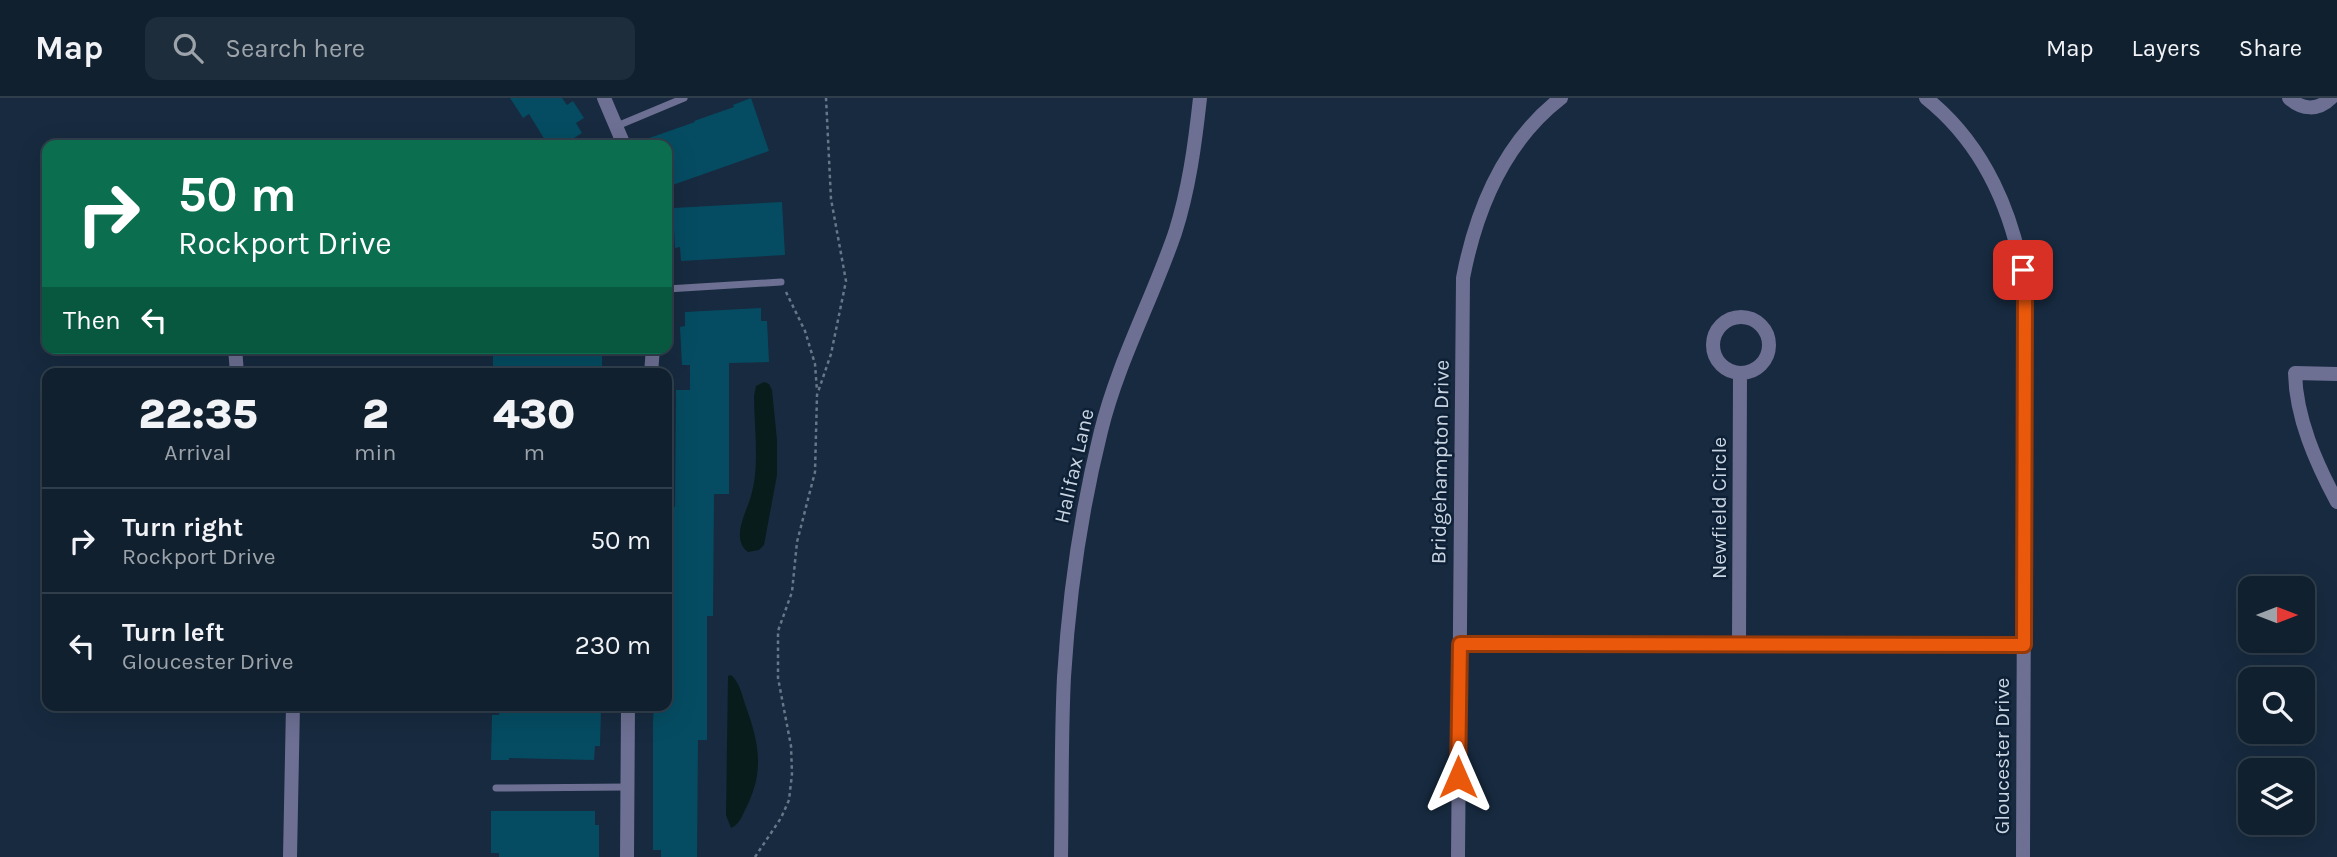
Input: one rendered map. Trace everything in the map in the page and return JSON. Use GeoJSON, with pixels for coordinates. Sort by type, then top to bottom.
{"type":"FeatureCollection","features":[{"type":"Feature","properties":{"kind":"street"},"geometry":{"type":"LineString","coordinates":[[604,98],[622,140]]}},
{"type":"Feature","properties":{"kind":"street","name":"Halifax Lane"},"geometry":{"type":"LineString","coordinates":[[1061,857],[1066,653],[1070,603],[1087,491],[1101,429],[1128,349],[1175,233],[1188,185],[1200,98]]}},
{"type":"Feature","properties":{"kind":"street","name":"Bridgehampton Drive"},"geometry":{"type":"LineString","coordinates":[[1458,857],[1463,278],[1469,244],[1494,180],[1512,151],[1534,124],[1561,98]]}},
{"type":"Feature","properties":{"kind":"street","name":"Gloucester Drive"},"geometry":{"type":"LineString","coordinates":[[1926,98],[1956,127],[1977,154],[1997,188],[2011,220],[2020,253],[2025,288],[2023,857]]}},
{"type":"Feature","properties":{"kind":"street"},"geometry":{"type":"LineString","coordinates":[[2289,98],[2296,104],[2310,108],[2324,104],[2331,98]]}},
{"type":"Feature","properties":{"kind":"street","name":"Newfield Circle"},"geometry":{"type":"LineString","coordinates":[[1739,644],[1740,373]]}},
{"type":"Feature","properties":{"kind":"street"},"geometry":{"type":"LineString","coordinates":[[2337,374],[2295,373],[2295,396],[2306,432],[2324,479],[2337,502]]}},
{"type":"Feature","properties":{"kind":"street"},"geometry":{"type":"LineString","coordinates":[[1460,644],[2024,645]]}},
{"type":"Feature","properties":{"kind":"street"},"geometry":{"type":"LineString","coordinates":[[290,857],[293,711]]}},
{"type":"Feature","properties":{"kind":"street"},"geometry":{"type":"LineString","coordinates":[[627,857],[628,711]]}},
{"type":"Feature","properties":{"kind":"lane"},"geometry":{"type":"LineString","coordinates":[[617,126],[684,98]]}},
{"type":"Feature","properties":{"kind":"lane"},"geometry":{"type":"LineString","coordinates":[[672,289],[781,282]]}},
{"type":"Feature","properties":{"kind":"lane"},"geometry":{"type":"LineString","coordinates":[[495,788],[627,787]]}},
{"type":"Feature","properties":{"kind":"path"},"geometry":{"type":"LineString","coordinates":[[817,395],[831,354],[846,281],[831,199],[826,98]]}},
{"type":"Feature","properties":{"kind":"path"},"geometry":{"type":"LineString","coordinates":[[755,857],[782,818],[789,800],[791,746],[778,678],[778,631],[792,592],[797,542],[815,472],[816,364],[805,331],[781,282]]}},
{"type":"Feature","properties":{"kind":"shaded area"},"geometry":{"type":"Polygon","coordinates":[[[764,382],[769,384],[772,390],[777,475],[764,545],[759,550],[748,552],[740,540],[740,533],[754,484],[754,396],[756,386],[764,382]]]}},
{"type":"Feature","properties":{"kind":"shaded area"},"geometry":{"type":"Polygon","coordinates":[[[731,675],[740,688],[754,733],[758,772],[751,798],[736,825],[731,828],[726,815],[728,676],[731,675]]]}},
{"type":"Feature","properties":{"kind":"building"},"geometry":{"type":"Polygon","coordinates":[[[510,98],[562,98],[567,105],[573,101],[584,118],[576,123],[582,133],[571,140],[545,140],[529,114],[523,118],[510,98]]]}},
{"type":"Feature","properties":{"kind":"building"},"geometry":{"type":"Polygon","coordinates":[[[751,98],[769,151],[672,185],[672,140],[644,140],[734,107],[733,105],[751,98]]]}},
{"type":"Feature","properties":{"kind":"building"},"geometry":{"type":"Polygon","coordinates":[[[782,202],[785,255],[681,261],[680,247],[675,248],[673,208],[782,202]]]}},
{"type":"Feature","properties":{"kind":"building"},"geometry":{"type":"Polygon","coordinates":[[[761,308],[761,321],[767,321],[769,362],[729,363],[729,494],[714,494],[713,616],[707,616],[707,740],[698,740],[697,857],[661,857],[661,850],[653,850],[653,722],[654,711],[672,711],[672,507],[675,507],[676,390],[690,390],[690,365],[682,365],[680,327],[685,326],[685,312],[761,308]]]}},
{"type":"Feature","properties":{"kind":"building"},"geometry":{"type":"Polygon","coordinates":[[[493,354],[602,354],[602,368],[493,368],[493,354]]]}},
{"type":"Feature","properties":{"kind":"building"},"geometry":{"type":"Polygon","coordinates":[[[499,711],[601,711],[600,746],[595,746],[594,760],[491,760],[492,715],[499,715],[499,711]]]}},
{"type":"Feature","properties":{"kind":"building"},"geometry":{"type":"Polygon","coordinates":[[[491,811],[595,811],[595,825],[599,825],[599,857],[499,857],[499,853],[491,853],[491,811]]]}},
{"type":"Feature","properties":{"kind":"route"},"geometry":{"type":"LineString","coordinates":[[1458,777],[1460,644],[2024,645],[2023,270]]}}]}
